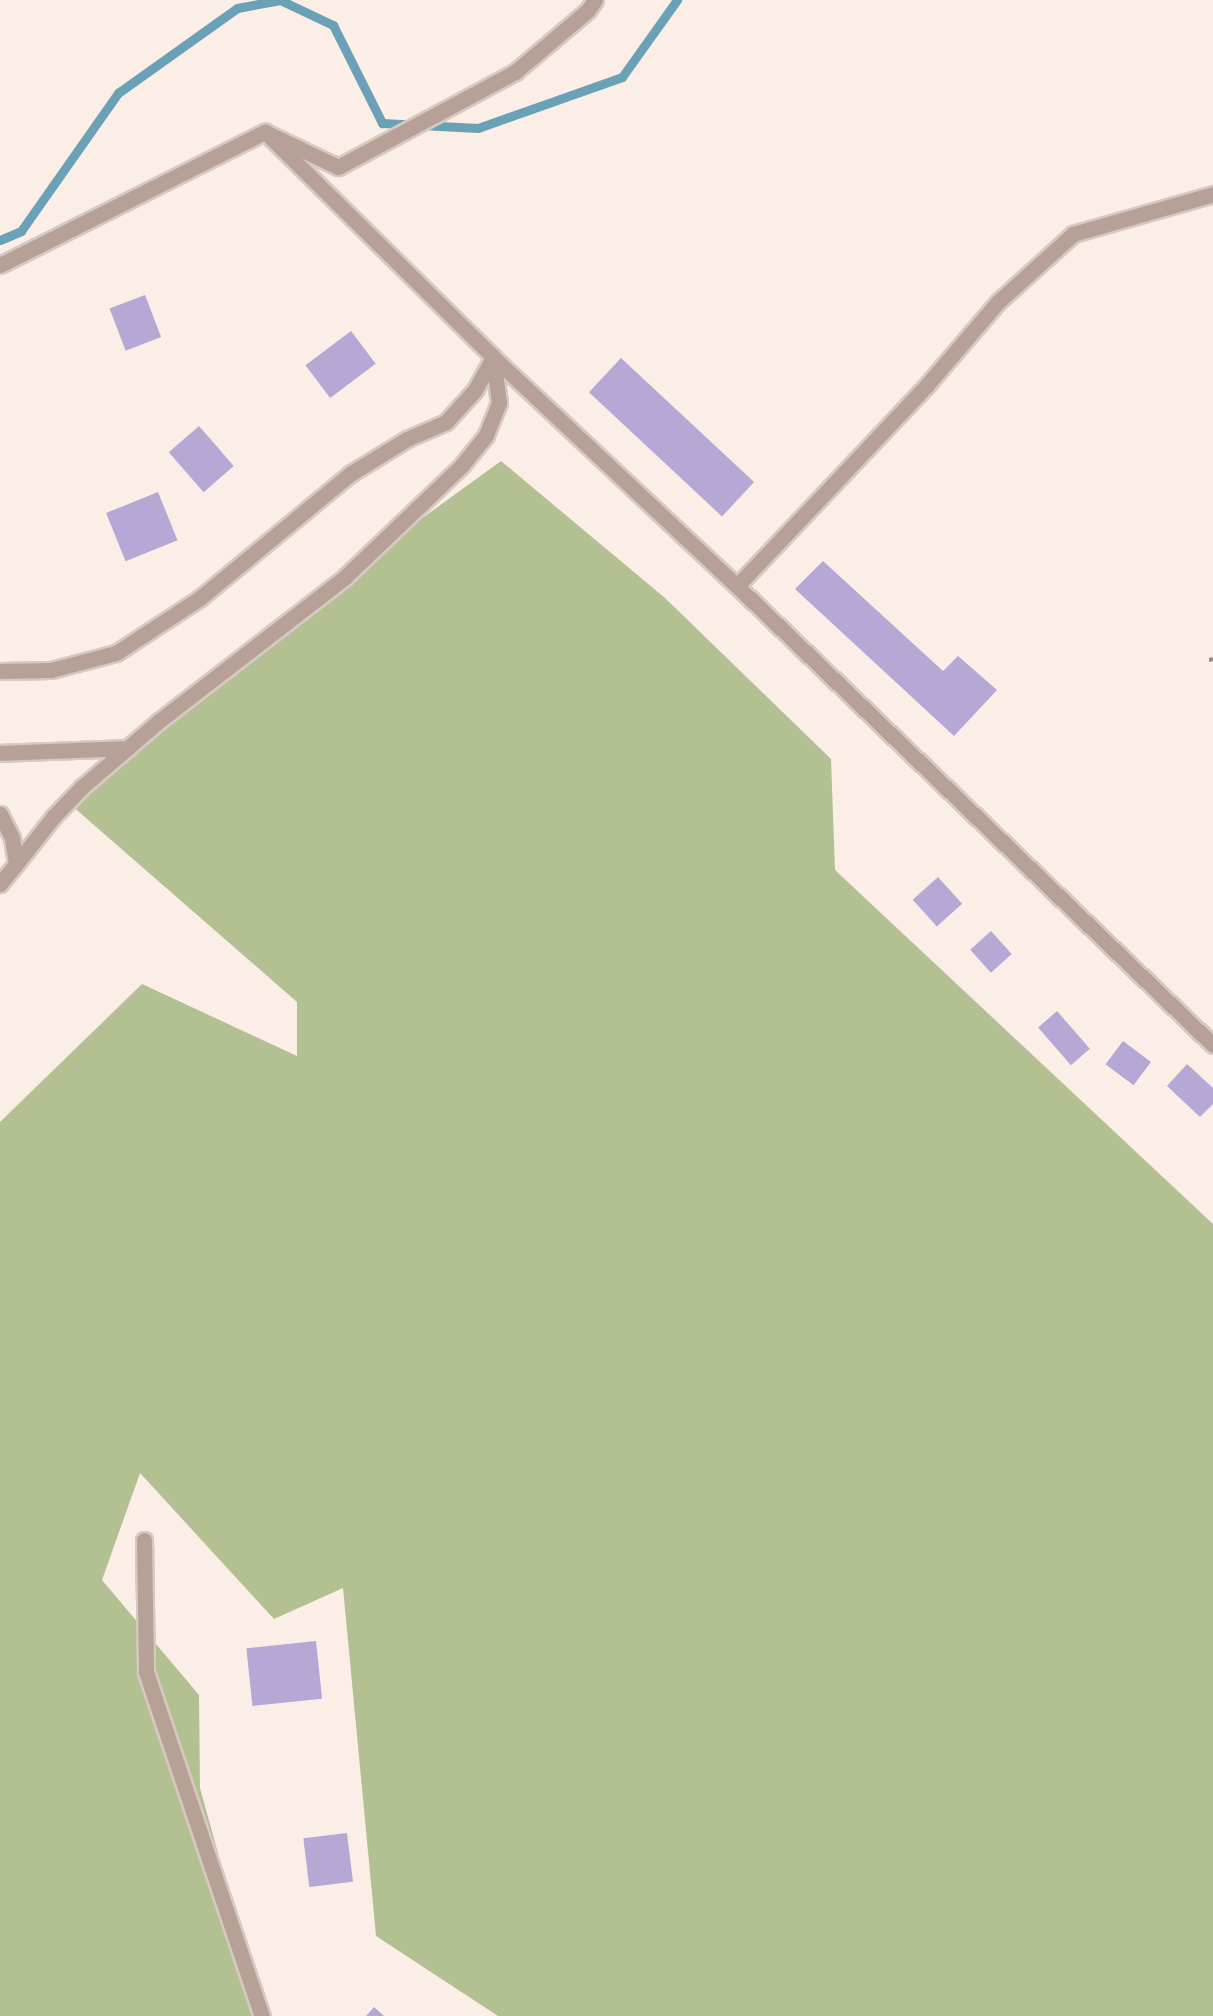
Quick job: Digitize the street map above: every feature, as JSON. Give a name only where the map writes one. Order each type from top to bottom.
[{"type":"street","points":[[265,132],[338,167],[515,72],[588,10],[595,0]]},
{"type":"street","points":[[0,265],[265,132]]},
{"type":"street","points":[[265,132],[493,357],[737,586],[1213,1045]]},
{"type":"street","points":[[737,586],[927,386],[998,302],[1073,234],[1213,194]]},
{"type":"street","points":[[0,671],[51,670],[117,653],[201,598],[350,474],[407,439],[446,422],[475,390],[493,357]]},
{"type":"street","points":[[0,884],[54,816],[82,787],[345,577],[462,465],[486,435],[500,403],[493,357]]},
{"type":"street","points":[[0,753],[128,748]]},
{"type":"street","points":[[0,814],[12,838],[16,864]]},
{"type":"street","points":[[144,1540],[146,1672],[262,2016]]},
{"type":"green space","points":[[501,461],[665,598],[831,759],[835,870],[1213,1224],[1213,2016],[498,2016],[376,1936],[343,1588],[274,1619],[140,1473],[102,1580],[199,1695],[200,1788],[263,2016],[0,2016],[0,1122],[142,984],[297,1056],[297,1002],[63,798],[199,680]]},
{"type":"building","points":[[145,295],[161,337],[126,351],[110,309]]},
{"type":"building","points":[[351,331],[376,364],[330,398],[305,365]]},
{"type":"building","points":[[621,358],[754,482],[722,516],[589,392]]},
{"type":"building","points":[[199,426],[234,466],[204,492],[169,452]]},
{"type":"building","points":[[158,492],[177,540],[126,561],[106,513]]},
{"type":"building","points":[[823,561],[943,671],[958,656],[997,690],[954,736],[795,589]]},
{"type":"building","points":[[938,877],[962,904],[937,927],[913,900]]},
{"type":"building","points":[[991,931],[1012,954],[991,973],[970,950]]},
{"type":"building","points":[[1057,1011],[1090,1049],[1071,1065],[1038,1027]]},
{"type":"building","points":[[1123,1041],[1151,1062],[1133,1085],[1106,1064]]},
{"type":"building","points":[[1187,1064],[1213,1088],[1213,1104],[1200,1117],[1167,1086]]},
{"type":"building","points":[[316,1641],[322,1699],[252,1706],[246,1648]]},
{"type":"building","points":[[347,1833],[353,1882],[309,1887],[303,1838]]},
{"type":"building","points":[[374,2007],[384,2016],[366,2016]]},
{"type":"waterway","points":[[0,240],[21,231],[118,93],[237,8],[280,0],[333,25],[382,123],[478,128],[622,77],[677,0]]}]
